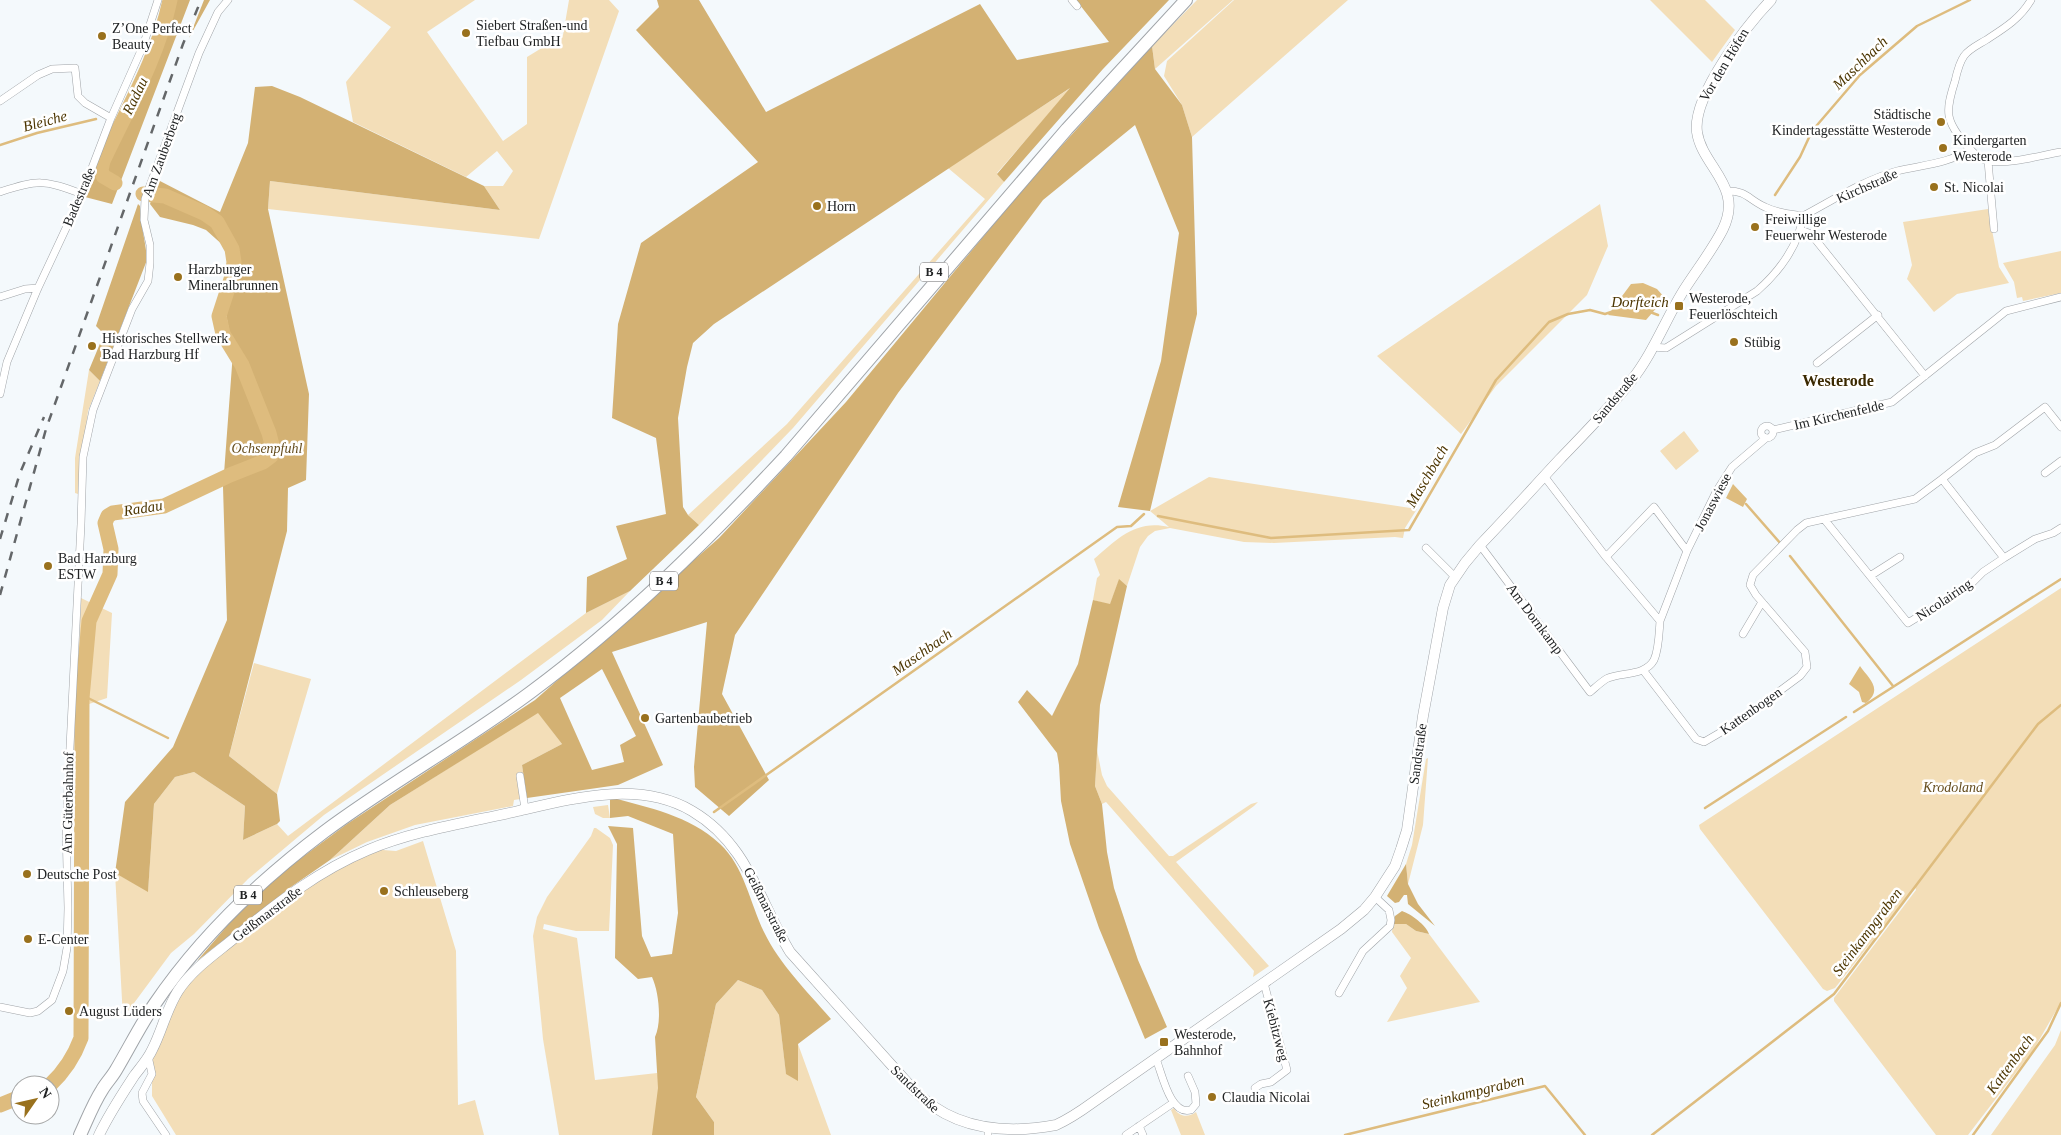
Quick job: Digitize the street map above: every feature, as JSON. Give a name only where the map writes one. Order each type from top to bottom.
[{"type":"highway","name":"B 4","points":[[80,1135],[101,1091],[104,1075],[151,1004],[202,942],[262,882],[326,830],[488,718],[626,615],[752,493],[827,410],[1110,76],[1144,39],[1175,0]]},
{"type":"highway","name":"B 4","points":[[1144,39],[1186,0]]},
{"type":"street","name":"Badestraße","points":[[0,394],[7,362],[38,288],[82,194],[111,118],[143,46],[158,0]]},
{"type":"street","name":"Am Zauberberg","points":[[74,638],[83,457],[92,410],[132,309],[148,281],[150,245],[144,220],[145,199],[199,53],[218,12],[228,0]]},
{"type":"street","name":"Vor den Höfen","points":[[1726,191],[1716,169],[1705,154],[1697,132],[1697,115],[1703,97],[1737,40],[1772,0]]},
{"type":"street","points":[[2031,0],[2012,23],[1967,52],[1959,66],[1947,109],[1948,118],[1958,136],[1970,149],[1978,157],[1988,161],[2006,161],[2061,152]]},
{"type":"street","points":[[0,101],[38,75],[52,69],[75,68],[78,96],[85,103],[111,118]]},
{"type":"street","name":"Kirchstraße","points":[[1803,216],[1867,183],[1890,174],[1934,164],[1970,149]]},
{"type":"street","points":[[1988,161],[1994,229]]},
{"type":"street","points":[[0,192],[24,184],[38,182],[53,183],[82,194]]},
{"type":"street","points":[[1652,347],[1666,348],[1757,291],[1778,269],[1801,230],[1803,216],[1782,213],[1764,207],[1740,191],[1726,191]]},
{"type":"street","name":"Sandstraße","points":[[790,952],[925,1102],[953,1122],[988,1134],[1022,1134],[1055,1125],[1078,1112],[1341,929],[1364,910],[1375,897],[1395,866],[1407,830],[1435,648],[1450,585],[1480,545],[1633,379],[1682,293],[1724,228],[1728,212],[1726,191]]},
{"type":"street","points":[[1801,230],[1811,234],[1925,376]]},
{"type":"street","points":[[0,298],[25,289],[38,288]]},
{"type":"street","name":"Im Kirchenfelde","points":[[1773,430],[1885,405],[1898,398],[2006,311],[2061,297]]},
{"type":"street","points":[[1817,363],[1878,316]]},
{"type":"street","points":[[1824,519],[1916,498],[1975,454],[1995,445],[2045,407],[2061,427]]},
{"type":"street","points":[[1767,425],[1773,430],[1772,436],[1766,438],[1761,434],[1762,428],[1767,425]]},
{"type":"street","name":"Jonaswiese","points":[[1643,670],[1654,660],[1660,621],[1687,551],[1716,492],[1732,467],[1766,438]]},
{"type":"street","points":[[2045,473],[2061,461]]},
{"type":"street","points":[[1544,476],[1606,557],[1660,621]]},
{"type":"street","points":[[1942,479],[2004,558]]},
{"type":"street","name":"Jonaswiese","points":[[1606,557],[1654,506],[1687,551]]},
{"type":"street","name":"Kattenbogen","points":[[1643,670],[1696,739],[1704,742],[1735,724],[1792,682],[1807,667],[1805,652],[1762,602],[1750,585],[1754,575],[1806,523],[1824,519]]},
{"type":"street","name":"Nicolairing","points":[[1824,519],[1906,621],[1910,622],[1970,584],[1983,572],[2004,558],[2035,539],[2054,533],[2061,528]]},
{"type":"street","name":"Am Dornkamp","points":[[1480,545],[1590,692],[1607,679],[1643,670]]},
{"type":"street","points":[[1426,548],[1456,577]]},
{"type":"street","points":[[1870,576],[1900,557]]},
{"type":"street","points":[[1743,634],[1762,602]]},
{"type":"street","name":"Am Güterbahnhof","points":[[0,1007],[30,1013],[38,1011],[52,1000],[63,971],[67,948],[66,828],[74,638]]},
{"type":"street","points":[[520,776],[525,809]]},
{"type":"street","name":"Geißmarstraße","points":[[99,1135],[109,1114],[148,1056],[170,1005],[190,976],[260,917],[336,865],[369,849],[423,833],[588,796],[630,794],[662,799],[692,812],[710,824],[744,861],[790,952]]},
{"type":"street","points":[[1339,993],[1363,951],[1390,926],[1389,910],[1375,897]]},
{"type":"street","name":"Kiebitzweg","points":[[1255,1088],[1261,1084],[1271,1082],[1287,1070],[1264,983]]},
{"type":"street","points":[[148,1056],[152,1074],[142,1093],[143,1101],[166,1135]]},
{"type":"street","points":[[1156,1059],[1173,1103],[1178,1109],[1183,1111],[1191,1110],[1196,1104],[1195,1092],[1188,1076]]},
{"type":"street","points":[[1126,1135],[1173,1103]]},
{"type":"street","points":[[1139,1126],[1143,1135]]},
{"type":"green space","points":[[167,0],[190,0],[112,204],[85,197],[149,57]]},
{"type":"green space","points":[[204,0],[210,0],[189,38]]},
{"type":"green space","points":[[353,0],[475,0],[427,32],[503,141],[527,124],[527,57],[563,35],[569,0],[609,0],[619,11],[539,239],[268,209],[270,181],[500,210],[484,186],[503,186],[513,171],[497,151],[466,177],[353,122],[346,82],[391,27]]},
{"type":"green space","name":"Horn","points":[[657,0],[699,0],[766,112],[980,4],[1017,60],[1109,42],[1076,0],[1169,0],[1103,69],[1004,182],[997,174],[1070,88],[714,324],[693,343],[678,418],[683,507],[688,515],[699,525],[630,591],[586,613],[587,577],[627,559],[616,526],[666,514],[656,438],[612,418],[618,324],[641,243],[758,162],[636,30],[659,7]]},
{"type":"green space","points":[[1197,0],[1233,0],[1155,69],[1152,46]]},
{"type":"green space","points":[[1234,0],[1348,0],[1192,137],[1182,105],[1164,76],[1167,61]]},
{"type":"green space","points":[[1650,0],[1705,0],[1735,30],[1712,62]]},
{"type":"green space","points":[[1152,46],[1155,69],[1182,105],[1192,137],[1197,314],[1150,511],[1118,507],[1161,361],[1179,233],[1135,125],[1043,200],[898,393],[735,635],[722,694],[769,780],[729,816],[695,787],[694,767],[707,622],[612,652],[663,765],[618,785],[527,798],[522,765],[562,744],[538,713],[390,805],[330,860],[291,887],[197,961],[233,919],[285,870],[347,824],[535,700],[719,538],[846,402],[1027,184]],"holes":[[[602,669],[636,736],[620,745],[624,762],[592,770],[560,698]]]},
{"type":"green space","name":"Ochsenpfuhl","points":[[272,86],[300,97],[484,186],[500,210],[270,181],[268,209],[309,394],[306,480],[288,488],[287,531],[229,756],[277,794],[280,821],[243,840],[245,806],[194,772],[175,777],[154,804],[148,892],[115,873],[125,802],[173,747],[227,620],[223,487],[233,352],[222,292],[228,257],[225,247],[206,230],[160,217],[150,204],[158,180],[220,212],[248,143],[255,87]]},
{"type":"green space","points":[[1072,87],[997,173],[1004,182],[793,428],[699,525],[688,515],[787,424],[985,199],[948,168]]},
{"type":"green space","points":[[138,204],[140,206],[147,260],[100,381],[89,370],[104,334],[96,326]]},
{"type":"green space","points":[[1600,204],[1608,246],[1587,295],[1496,386],[1461,434],[1377,356]]},
{"type":"green space","points":[[1988,209],[1999,267],[2009,283],[1957,294],[1934,312],[1907,279],[1912,265],[1903,222]]},
{"type":"green space","points":[[2061,251],[2061,293],[2023,301],[2022,297],[2017,298],[2014,282],[2003,263]]},
{"type":"green space","points":[[89,370],[100,381],[88,411],[78,494],[75,493],[75,458]]},
{"type":"green space","points":[[1684,431],[1699,451],[1676,470],[1660,451]]},
{"type":"green space","points":[[1209,477],[1417,509],[1405,528],[1403,538],[1274,543],[1244,542],[1170,528],[1155,531],[1148,536],[1140,547],[1127,586],[1119,580],[1110,605],[1093,600],[1097,578],[1100,575],[1094,559],[1119,538],[1137,528],[1157,525],[1169,527],[1150,511]]},
{"type":"green space","points":[[1119,579],[1127,586],[1100,705],[1095,786],[1102,804],[1107,852],[1114,888],[1138,960],[1167,1027],[1145,1039],[1099,928],[1070,844],[1061,801],[1057,753],[1018,702],[1027,690],[1052,716],[1078,664],[1093,600],[1110,604]]},
{"type":"green space","name":"Krodoland","points":[[2061,588],[2061,1002],[2034,1049],[1968,1135],[1936,1135],[1834,1001],[1834,998],[1916,890],[1915,887],[1835,988],[1827,991],[1823,989],[1700,829],[1699,825]]},
{"type":"green space","points":[[630,591],[602,620],[521,680],[324,815],[248,879],[194,934],[171,953],[123,1018],[115,873],[148,891],[154,804],[175,777],[194,772],[245,806],[243,840],[277,824],[288,836],[586,613]]},
{"type":"green space","points":[[81,598],[112,613],[107,698],[77,708]]},
{"type":"green space","points":[[254,663],[311,679],[277,794],[229,756]]},
{"type":"green space","points":[[538,712],[562,744],[522,765],[527,798],[514,800],[513,806],[415,825],[367,842],[330,860],[390,805]]},
{"type":"green space","points":[[1097,750],[1102,775],[1107,786],[1169,856],[1173,856],[1251,804],[1258,802],[1176,862],[1269,966],[1253,977],[1254,971],[1106,802],[1102,804],[1095,786]]},
{"type":"green space","points":[[1428,758],[1423,825],[1408,884],[1406,864],[1412,845],[1426,759]]},
{"type":"green space","points":[[610,797],[682,819],[708,834],[720,844],[741,874],[770,944],[794,977],[831,1019],[798,1044],[798,1081],[786,1074],[779,1015],[762,990],[738,980],[716,1004],[696,1097],[714,1122],[714,1135],[652,1135],[658,1088],[655,1037],[659,1015],[658,999],[652,977],[638,979],[615,958],[617,844],[608,826],[633,828],[642,936],[651,957],[672,954],[678,913],[673,834],[628,816],[610,818]]},
{"type":"green space","points":[[608,805],[610,818],[603,818],[595,814],[593,807]]},
{"type":"green space","points":[[594,828],[610,838],[613,845],[609,931],[576,931],[544,924],[543,929],[577,938],[595,1080],[657,1073],[682,1135],[559,1135],[543,1039],[533,936],[537,917],[547,897],[591,836]]},
{"type":"green space","points":[[423,841],[456,951],[458,1105],[475,1100],[484,1135],[176,1135],[152,1096],[152,1050],[179,990],[260,917],[369,849],[396,851]]},
{"type":"green space","points":[[1406,864],[1408,884],[1418,904],[1435,926],[1408,904],[1407,895],[1404,895],[1399,902],[1395,903],[1387,896]]},
{"type":"green space","points":[[1402,911],[1418,920],[1429,934],[1416,931],[1406,924],[1393,924],[1395,916]]},
{"type":"green space","points":[[1393,924],[1406,924],[1416,931],[1429,934],[1480,1002],[1387,1022],[1407,988],[1400,976],[1411,958],[1392,932]]},
{"type":"green space","points":[[738,980],[762,990],[779,1015],[786,1073],[798,1080],[798,1044],[831,1135],[714,1135],[714,1122],[696,1097],[716,1004]]},
{"type":"green space","points":[[2061,1030],[2061,1135],[1991,1135],[2055,1045]]},
{"type":"green space","points":[[1174,1108],[1184,1116],[1196,1112],[1205,1135],[1181,1135],[1171,1110]]},
{"type":"water","name":"Dorfteich","points":[[1643,283],[1657,289],[1665,298],[1646,320],[1608,315],[1631,284]]},
{"type":"water","points":[[1733,484],[1747,499],[1743,507],[1726,498]]},
{"type":"water","points":[[1860,666],[1874,688],[1874,693],[1866,703],[1862,702],[1859,692],[1849,684]]},
{"type":"waterway","name":"Radau","points":[[115,183],[103,176],[101,170],[103,161],[150,62],[165,21],[170,0]]},
{"type":"waterway","name":"Maschbach","points":[[1775,195],[1800,157],[1812,131],[1860,75],[1917,26],[1970,0]]},
{"type":"waterway","name":"Bleiche","points":[[0,145],[37,133],[96,119]]},
{"type":"waterway","name":"Radau","points":[[59,1075],[68,1063],[81,1038],[82,698],[89,621],[110,574],[111,549],[105,523],[108,516],[113,513],[164,506],[230,475],[263,462],[271,456],[272,445],[269,433],[242,365],[223,334],[219,316],[232,276],[234,262],[232,249],[217,222],[204,213],[165,196],[143,194]]},
{"type":"waterway","name":"Maschbach","points":[[1158,516],[1271,538],[1409,530],[1496,380],[1549,322],[1568,314],[1590,310],[1605,314],[1611,312]]},
{"type":"waterway","name":"Maschbach","points":[[1650,312],[1658,315]]},
{"type":"waterway","points":[[1746,504],[1781,544]]},
{"type":"waterway","name":"Maschbach","points":[[714,812],[1117,527],[1131,526],[1144,514]]},
{"type":"waterway","points":[[1790,556],[1893,686]]},
{"type":"waterway","points":[[1854,712],[2061,579]]},
{"type":"waterway","points":[[82,695],[168,738]]},
{"type":"waterway","name":"Steinkampgraben","points":[[1652,1135],[1834,994],[2038,724],[2061,705]]},
{"type":"waterway","points":[[1705,808],[1846,717]]},
{"type":"waterway","name":"Kattenbach","points":[[1973,1135],[2048,1031],[2061,1003]]},
{"type":"waterway","name":"Steinkampgraben","points":[[1345,1135],[1545,1086],[1585,1135]]},
{"type":"waterway","name":"Radau","points":[[0,1105],[10,1101]]},
{"type":"railway","points":[[0,595],[46,429],[183,44],[201,0]]},
{"type":"railway","points":[[0,539],[20,473],[44,417]]},
{"type":"place","name":"Siebert Straßen-und Tiefbau GmbH","points":[[466,33]]},
{"type":"place","name":"Z’One Perfect Beauty","points":[[102,36]]},
{"type":"place","name":"Städtische Kindertagesstätte Westerode","points":[[1941,122]]},
{"type":"place","name":"Kindergarten Westerode","points":[[1943,148]]},
{"type":"place","name":"St. Nicolai","points":[[1934,187]]},
{"type":"place","name":"Horn","points":[[817,206]]},
{"type":"place","name":"Freiwillige Feuerwehr Westerode","points":[[1755,227]]},
{"type":"place","name":"Harzburger Mineralbrunnen","points":[[178,277]]},
{"type":"place","name":"Westerode, Feuerlöschteich","points":[[1679,306]]},
{"type":"place","name":"Stübig","points":[[1734,342]]},
{"type":"place","name":"Historisches Stellwerk Bad Harzburg Hf","points":[[92,346]]},
{"type":"place","name":"Bad Harzburg ESTW","points":[[48,566]]},
{"type":"place","name":"Gartenbaubetrieb","points":[[645,718]]},
{"type":"place","name":"Deutsche Post","points":[[27,874]]},
{"type":"place","name":"Schleuseberg","points":[[384,891]]},
{"type":"place","name":"E-Center","points":[[28,939]]},
{"type":"place","name":"August Lüders","points":[[69,1011]]},
{"type":"place","name":"Westerode, Bahnhof","points":[[1164,1042]]},
{"type":"place","name":"Claudia Nicolai","points":[[1212,1097]]},
{"type":"district","name":"Westerode","points":[[1838,380]]}]
